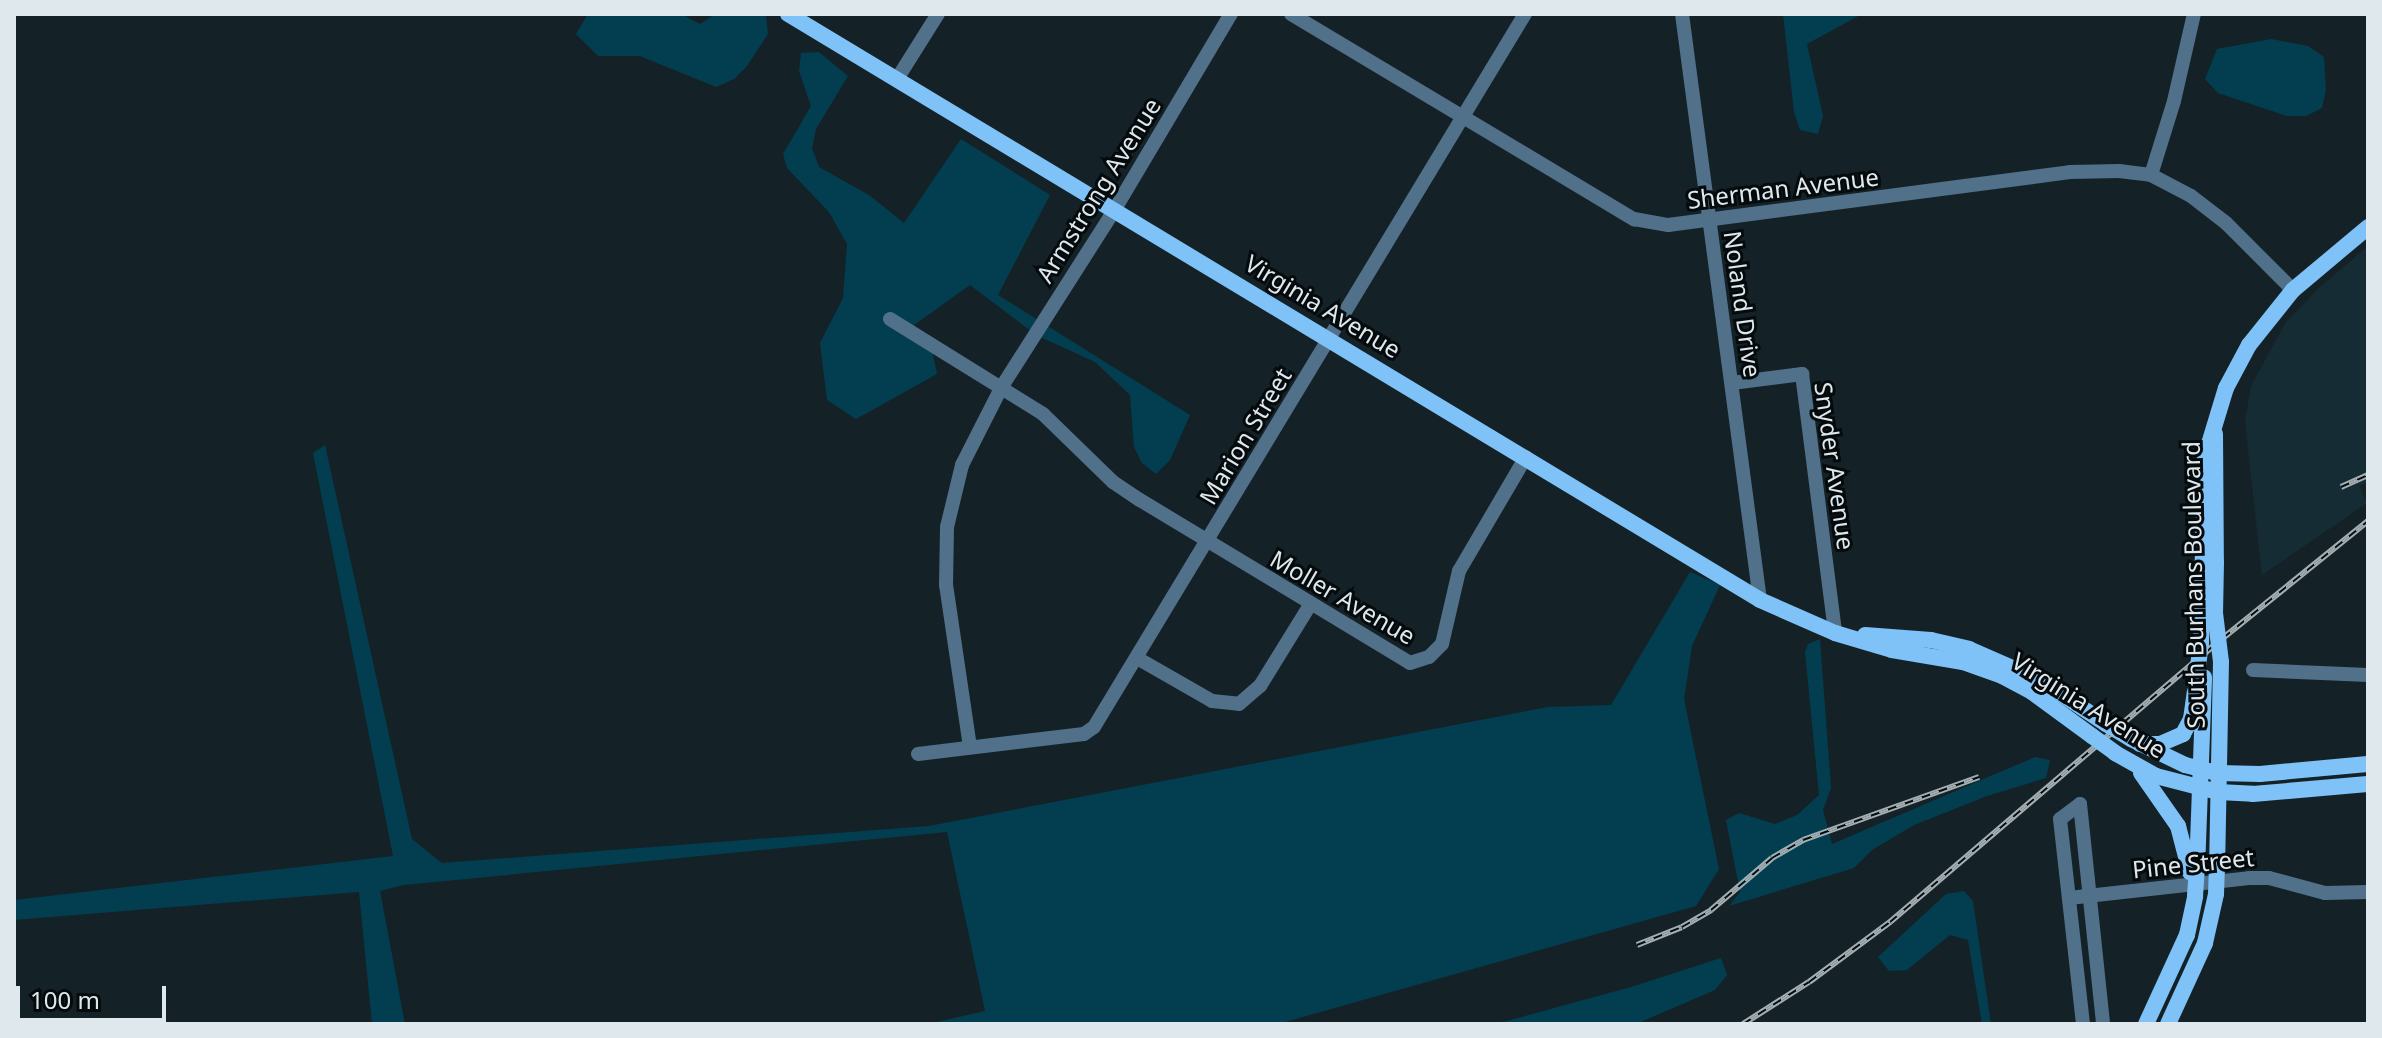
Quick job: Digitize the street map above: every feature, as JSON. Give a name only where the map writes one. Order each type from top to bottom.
[{"type":"main road","name":"Virginia Avenue","points":[[788,14],[1760,600],[1835,633],[1892,650],[1963,662],[2002,676],[2032,692],[2134,766],[2200,790],[2253,794],[2368,784]]},
{"type":"main road","name":"South Burhans Boulevard","points":[[2168,1024],[2205,943],[2216,894],[2218,792],[2210,771],[2200,680],[2218,456],[2214,424],[2238,363],[2265,322],[2293,290],[2368,227]]},
{"type":"main road","name":"South Burhans Boulevard","points":[[2209,562],[2221,662],[2210,771]]},
{"type":"main road","name":"Virginia Avenue","points":[[1835,633],[1931,640],[1969,649],[2042,681],[2135,742],[2210,771],[2260,774],[2368,764]]},
{"type":"main road","points":[[2135,742],[2160,744],[2183,734],[2191,719],[2200,680]]},
{"type":"main road","points":[[2134,766],[2153,786],[2178,826],[2193,871]]},
{"type":"main road","points":[[2146,1024],[2176,962],[2192,916],[2200,790],[2210,771]]},
{"type":"street","points":[[897,79],[938,14]]},
{"type":"street","name":"Armstrong Avenue","points":[[970,747],[946,585],[947,527],[962,465],[1001,388],[1115,209],[1231,14]]},
{"type":"street","name":"Sherman Avenue","points":[[1291,14],[1634,219],[1668,225],[2070,172],[2108,170],[2151,175],[2174,185],[2206,206],[2293,290]]},
{"type":"street","name":"Marion Street","points":[[918,754],[1089,732],[1207,543],[1525,14]]},
{"type":"street","name":"Noland Drive","points":[[1682,14],[1760,600]]},
{"type":"street","points":[[2151,175],[2174,101],[2194,14]]},
{"type":"street","name":"Moller Avenue","points":[[890,319],[1043,414],[1113,482],[1207,543],[1410,663],[1429,657],[1442,644],[1454,588],[1466,556],[1526,457]]},
{"type":"street","name":"Snyder Avenue","points":[[1732,383],[1802,374],[1835,633]]},
{"type":"street","points":[[1137,658],[1212,701],[1239,704],[1260,686],[1310,605]]},
{"type":"street","points":[[2253,670],[2368,675]]},
{"type":"street","points":[[2083,1024],[2060,819],[2080,804],[2103,1024]]},
{"type":"street","name":"Pine Street","points":[[2069,898],[2249,878],[2283,881],[2325,893],[2368,892]]},
{"type":"shaded area","points":[[588,14],[681,14],[700,24],[715,14],[766,16],[768,34],[747,66],[734,79],[716,87],[640,56],[598,56],[576,34]]},
{"type":"shaded area","points":[[1783,14],[1862,14],[1807,44],[1823,116],[1818,134],[1800,130],[1794,112]]},
{"type":"shaded area","points":[[2271,39],[2308,46],[2324,57],[2326,90],[2322,108],[2306,116],[2287,116],[2218,93],[2205,79],[2217,49]]},
{"type":"shaded area","points":[[819,52],[848,76],[816,129],[812,148],[819,167],[869,195],[904,223],[961,139],[1050,195],[998,295],[1190,415],[1170,460],[1156,474],[1142,463],[1134,447],[1130,395],[1095,362],[1036,335],[970,285],[914,325],[932,350],[937,374],[856,419],[827,400],[820,343],[843,298],[847,244],[829,212],[787,168],[783,154],[811,106],[799,71],[801,53]]},
{"type":"shaded area","points":[[2368,246],[2368,482],[2359,486],[2367,503],[2262,575],[2245,422],[2251,386],[2286,322],[2321,286]]},
{"type":"shaded area","points":[[325,445],[412,839],[442,863],[929,826],[1548,707],[1611,705],[1690,572],[1720,585],[1692,646],[1684,699],[1719,869],[1696,906],[1278,1024],[928,1024],[985,1011],[947,832],[404,885],[380,891],[405,1024],[372,1024],[359,892],[14,920],[14,900],[393,856],[313,453]]},
{"type":"shaded area","points":[[1820,639],[1831,788],[1823,810],[1832,844],[2035,757],[2050,760],[2046,778],[1987,796],[1914,825],[1872,850],[1854,868],[1729,906],[1740,892],[1726,820],[1739,813],[1775,824],[1797,815],[1819,795],[1805,652],[1808,644]]},
{"type":"shaded area","points":[[1964,891],[1973,901],[1991,1024],[1982,1024],[1968,940],[1950,935],[1907,970],[1889,971],[1878,957],[1946,894]]},
{"type":"shaded area","points":[[1721,958],[1727,975],[1715,990],[1636,1024],[1496,1024],[1631,987]]},
{"type":"railway","points":[[2341,487],[2368,475]]},
{"type":"railway","points":[[1743,1024],[1809,982],[1890,922],[2223,638],[2368,521]]},
{"type":"railway","points":[[1637,945],[1682,927],[1711,910],[1772,858],[1803,840],[1979,777]]}]
